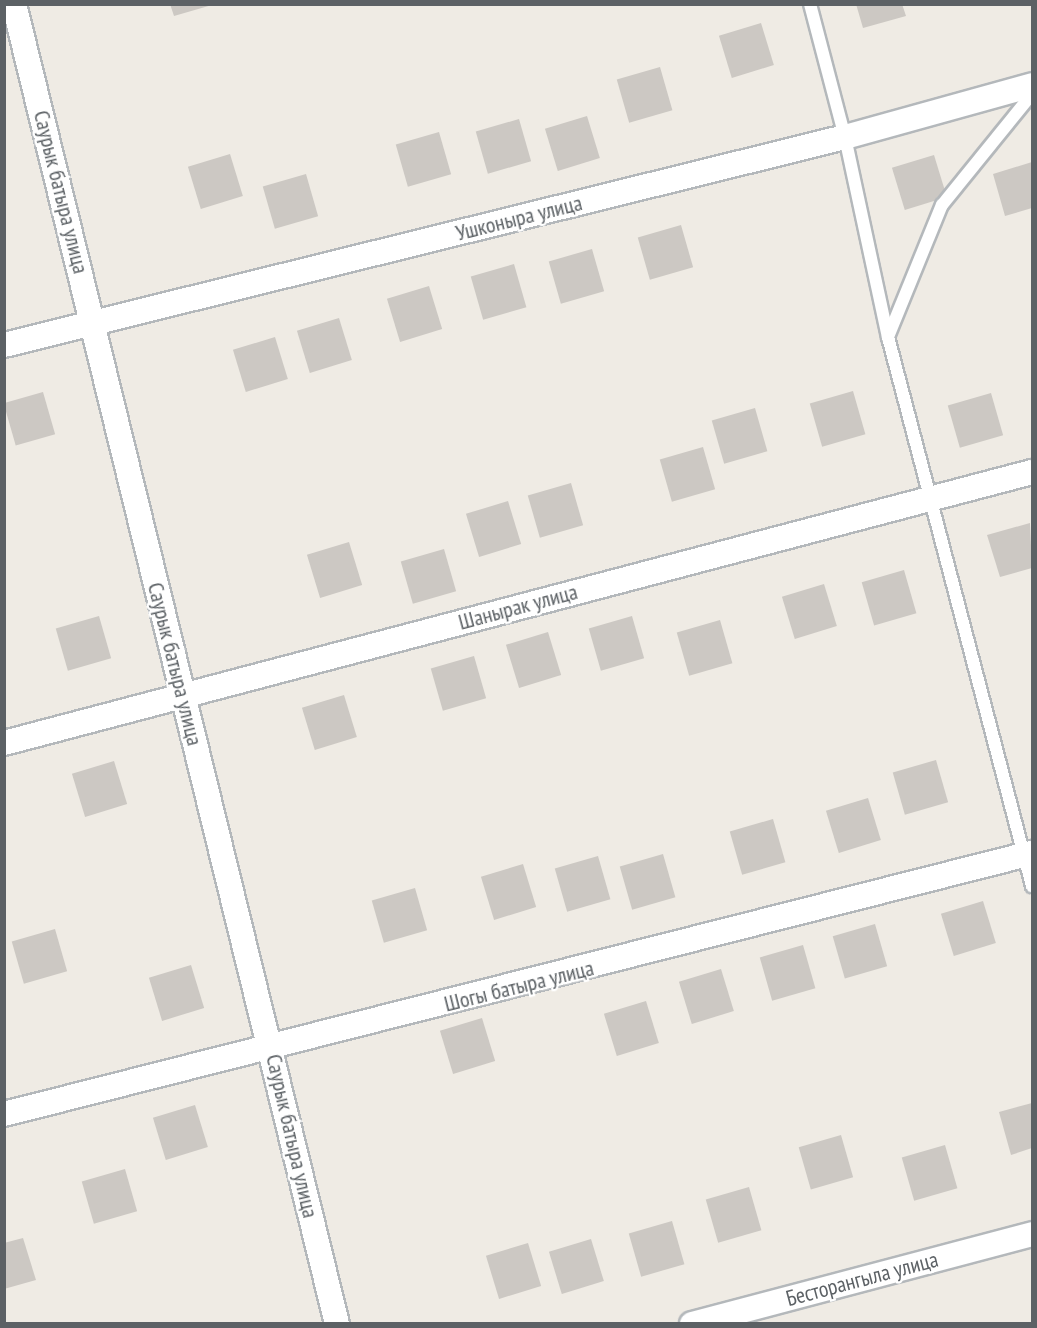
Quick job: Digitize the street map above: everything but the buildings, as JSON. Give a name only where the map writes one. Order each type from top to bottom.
[{"type":"street","name":"Саурык батыра улица","points":[[14,4],[182,698],[272,1049],[337,1323]]},
{"type":"street","name":"Ушконыра улица","points":[[4,345],[845,137],[1032,85]]},
{"type":"street","name":"Шанырак улица","points":[[4,743],[182,698],[929,496],[1032,472]]},
{"type":"street","name":"Шогы батыра улица","points":[[4,1114],[272,1049],[1029,854]]},
{"type":"street","name":"Бесторангыла улица","points":[[692,1323],[1032,1234]]},
{"type":"lane","points":[[810,4],[845,137],[888,337],[929,496],[1029,854],[1032,886]]},
{"type":"lane","points":[[888,337],[942,205],[1032,94]]}]
